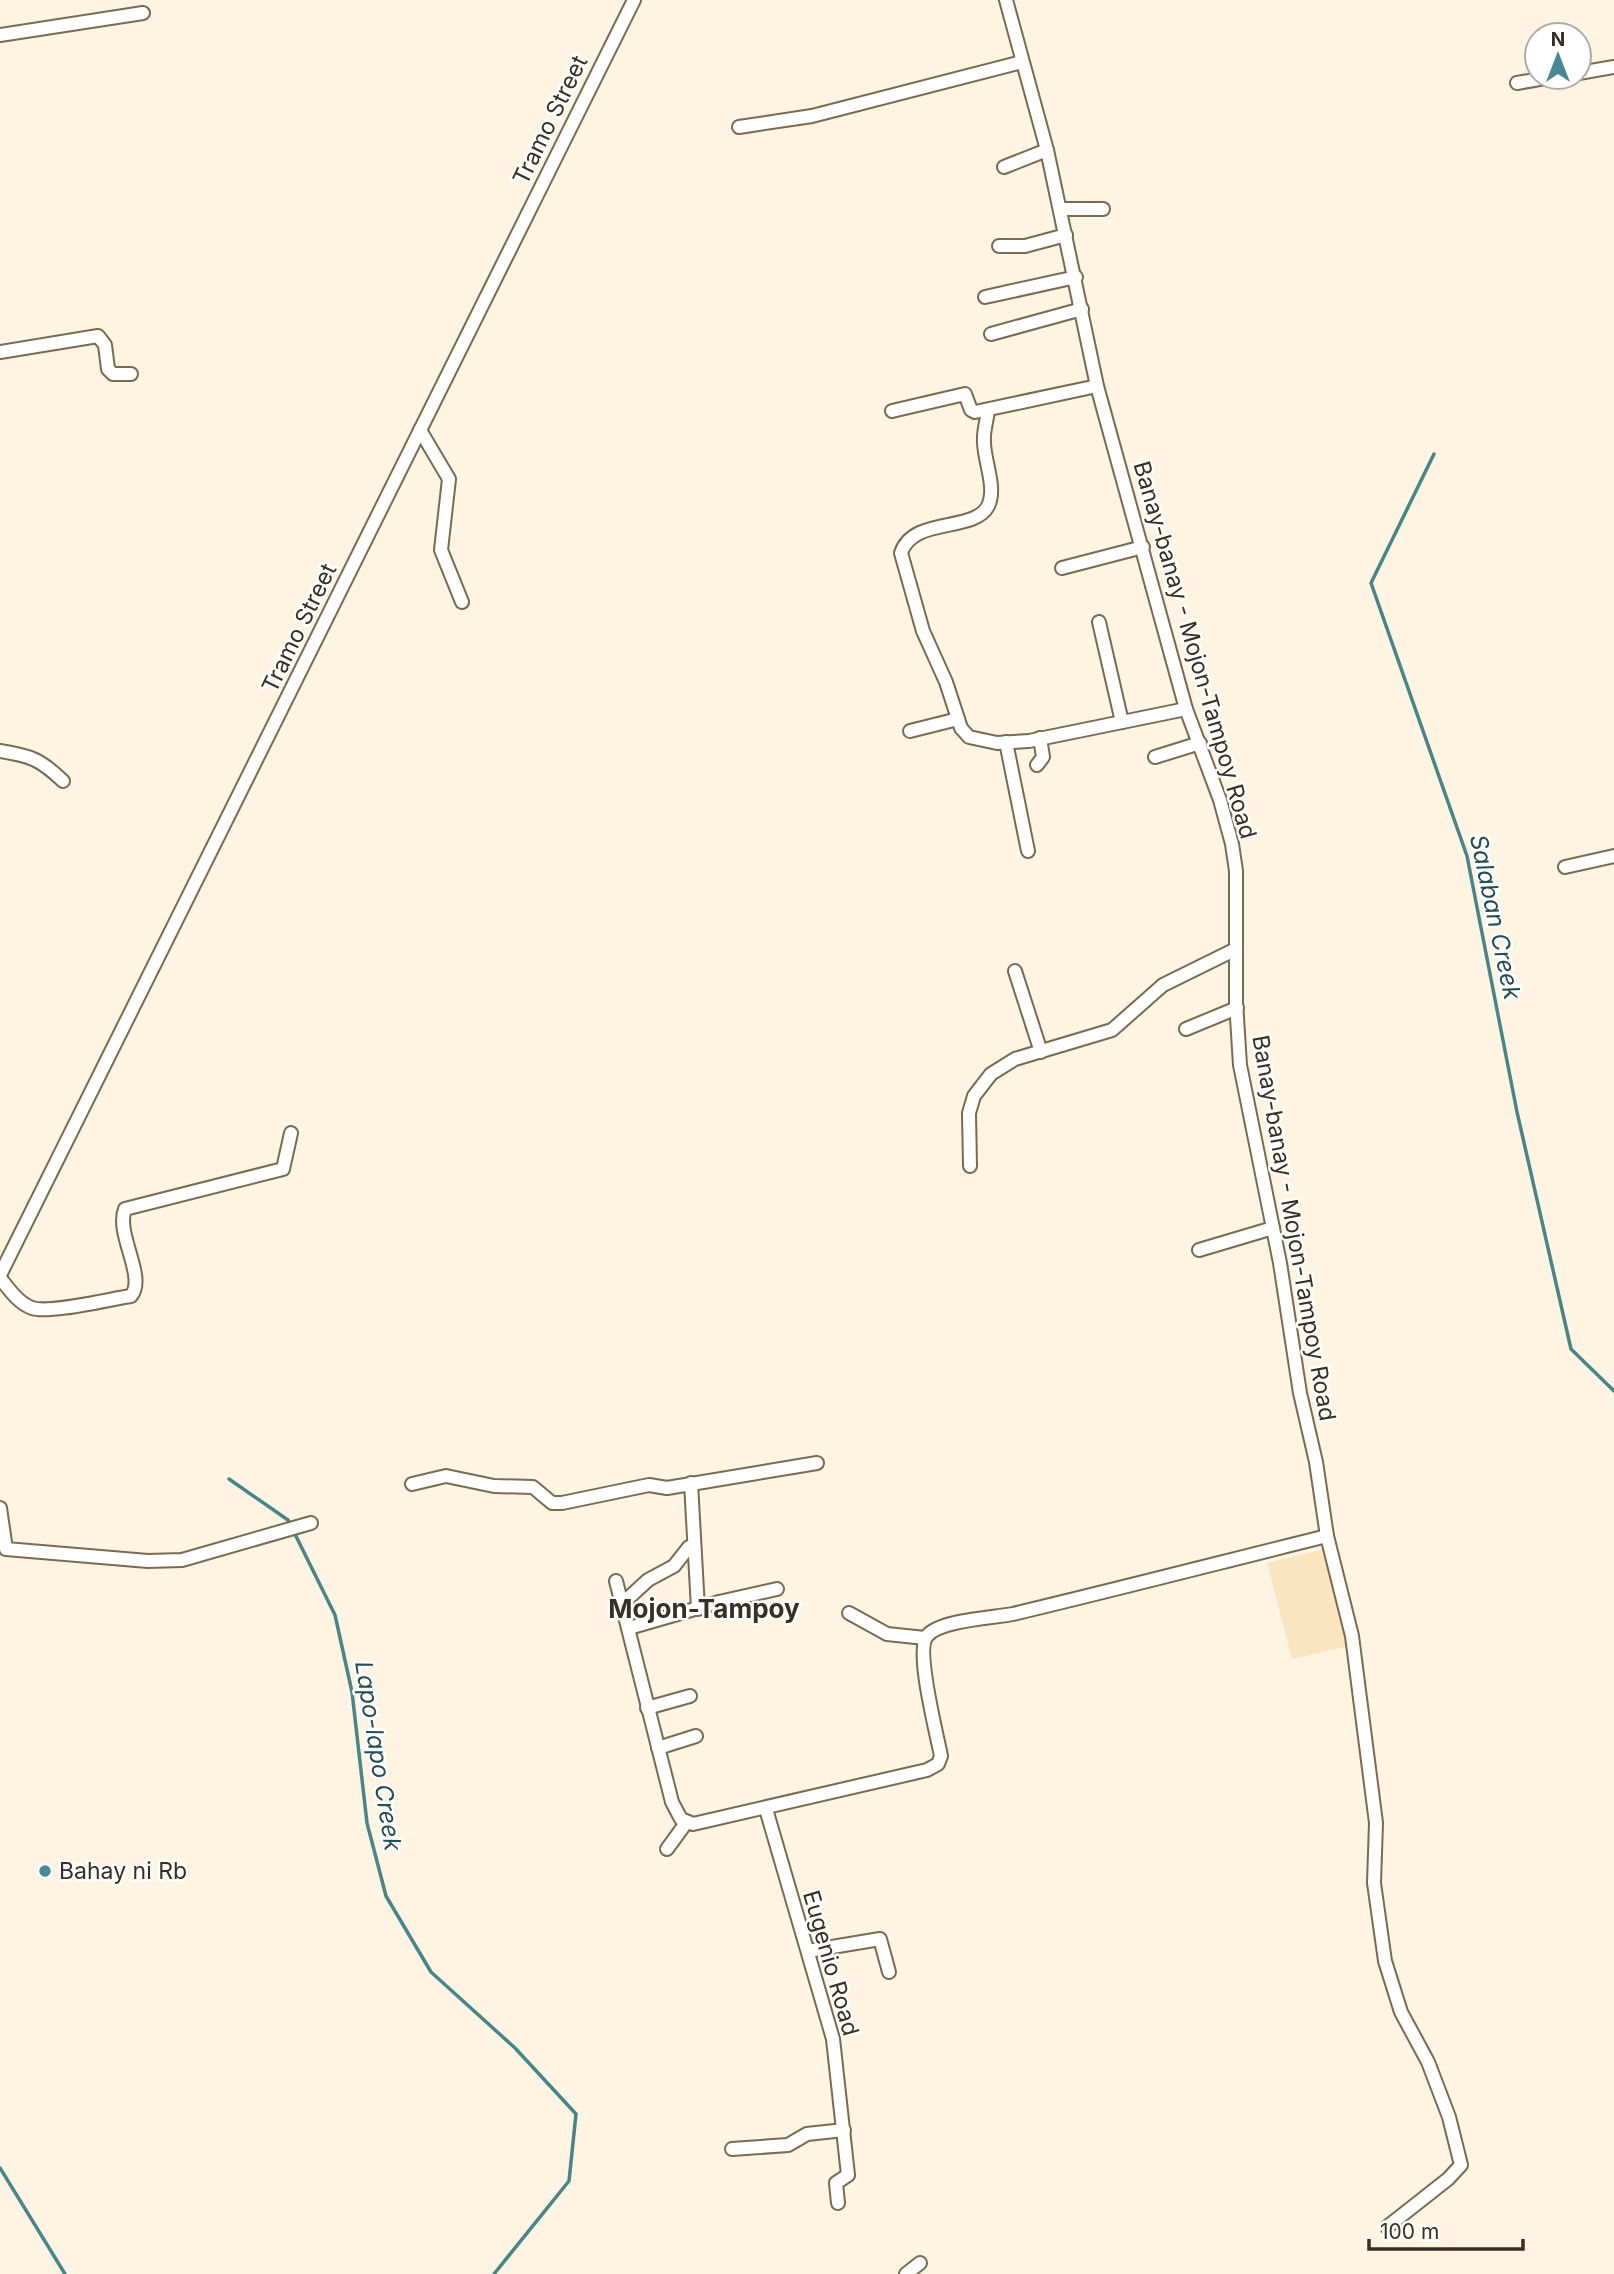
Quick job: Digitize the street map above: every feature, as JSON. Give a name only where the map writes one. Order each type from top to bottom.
[{"type":"street","name":"Tramo Street","points":[[0,1276],[634,0]]},
{"type":"street","name":"Banay-banay - Mojon-Tampoy Road","points":[[1006,0],[1061,209],[1097,386],[1186,709],[1232,844],[1236,871],[1240,1065],[1273,1228],[1327,1536],[1352,1636],[1376,1823],[1374,1883],[1385,1961],[1401,2012],[1428,2062],[1450,2118],[1461,2165],[1448,2179],[1387,2227]]},
{"type":"street","points":[[0,35],[143,13]]},
{"type":"street","points":[[740,127],[813,116],[1022,61]]},
{"type":"street","points":[[1593,70],[1614,67]]},
{"type":"street","points":[[1517,83],[1523,82]]},
{"type":"street","points":[[1004,167],[1047,150]]},
{"type":"street","points":[[1061,209],[1103,209]]},
{"type":"street","points":[[999,246],[1025,246],[1066,235]]},
{"type":"street","points":[[985,297],[1076,277]]},
{"type":"street","points":[[991,334],[1082,309]]},
{"type":"street","points":[[0,352],[98,336],[105,345],[108,369],[113,374],[131,374]]},
{"type":"street","points":[[892,411],[964,394],[972,411],[988,410],[1097,386]]},
{"type":"street","points":[[988,410],[984,443],[991,492],[988,506],[978,516],[914,536],[901,552],[923,631],[946,682],[964,732],[975,740],[1006,742],[1040,738],[1186,709]]},
{"type":"street","points":[[421,430],[449,479],[441,550],[462,602]]},
{"type":"street","points":[[1062,568],[1143,547]]},
{"type":"street","points":[[1098,622],[1122,722]]},
{"type":"street","points":[[910,731],[958,719]]},
{"type":"street","points":[[1037,765],[1043,757],[1040,738]]},
{"type":"street","points":[[1006,742],[1028,851]]},
{"type":"street","points":[[1155,757],[1199,743]]},
{"type":"street","points":[[0,751],[31,756],[43,762],[63,780]]},
{"type":"street","points":[[1565,867],[1614,856]]},
{"type":"street","points":[[970,1166],[969,1113],[974,1096],[1000,1067],[1112,1030],[1163,985],[1236,949]]},
{"type":"street","points":[[1014,971],[1041,1052]]},
{"type":"street","points":[[1186,1029],[1237,1008]]},
{"type":"street","points":[[0,1276],[16,1298],[31,1308],[47,1311],[131,1296],[137,1284],[123,1222],[125,1209],[283,1168],[291,1133]]},
{"type":"street","points":[[1199,1250],[1273,1228]]},
{"type":"street","points":[[412,1484],[446,1476],[494,1486],[533,1487],[552,1503],[649,1485],[667,1488],[817,1463]]},
{"type":"street","points":[[691,1483],[698,1609]]},
{"type":"street","points":[[0,1508],[6,1549],[148,1561],[182,1560],[311,1522]]},
{"type":"street","points":[[849,1614],[887,1634],[925,1638],[944,1626],[1010,1614],[1327,1536]]},
{"type":"street","points":[[622,1604],[648,1580],[674,1566],[689,1547]]},
{"type":"street","points":[[616,1581],[629,1628],[629,1641],[672,1802],[686,1823]]},
{"type":"street","points":[[629,1628],[777,1590]]},
{"type":"street","points":[[667,1849],[686,1823],[766,1810],[927,1770],[937,1764],[941,1756],[926,1677],[925,1638]]},
{"type":"street","points":[[647,1708],[690,1696]]},
{"type":"street","points":[[658,1748],[696,1736]]},
{"type":"street","name":"Eugenio Road","points":[[766,1810],[833,2039],[848,2175],[836,2183],[838,2203]]},
{"type":"street","points":[[808,1951],[880,1939],[890,1972]]},
{"type":"street","points":[[732,2149],[788,2145],[807,2134],[844,2130]]},
{"type":"street","points":[[906,2274],[920,2263]]},
{"type":"shaded area","points":[[1325,1549],[1350,1646],[1292,1659],[1267,1563]]},
{"type":"waterway","name":"Salaban Creek","points":[[1434,454],[1371,583],[1467,856],[1517,1112],[1571,1349],[1614,1391]]},
{"type":"waterway","name":"Lapo-lapo Creek","points":[[229,1479],[288,1520],[335,1615],[352,1692],[367,1823],[386,1896],[431,1972],[515,2048],[576,2114],[569,2181],[494,2274]]},
{"type":"waterway","points":[[0,2168],[65,2274]]},
{"type":"place","name":"Bahay ni Rb","points":[[45,1871]]},
{"type":"district","name":"Mojon-Tampoy","points":[[704,1609]]}]
